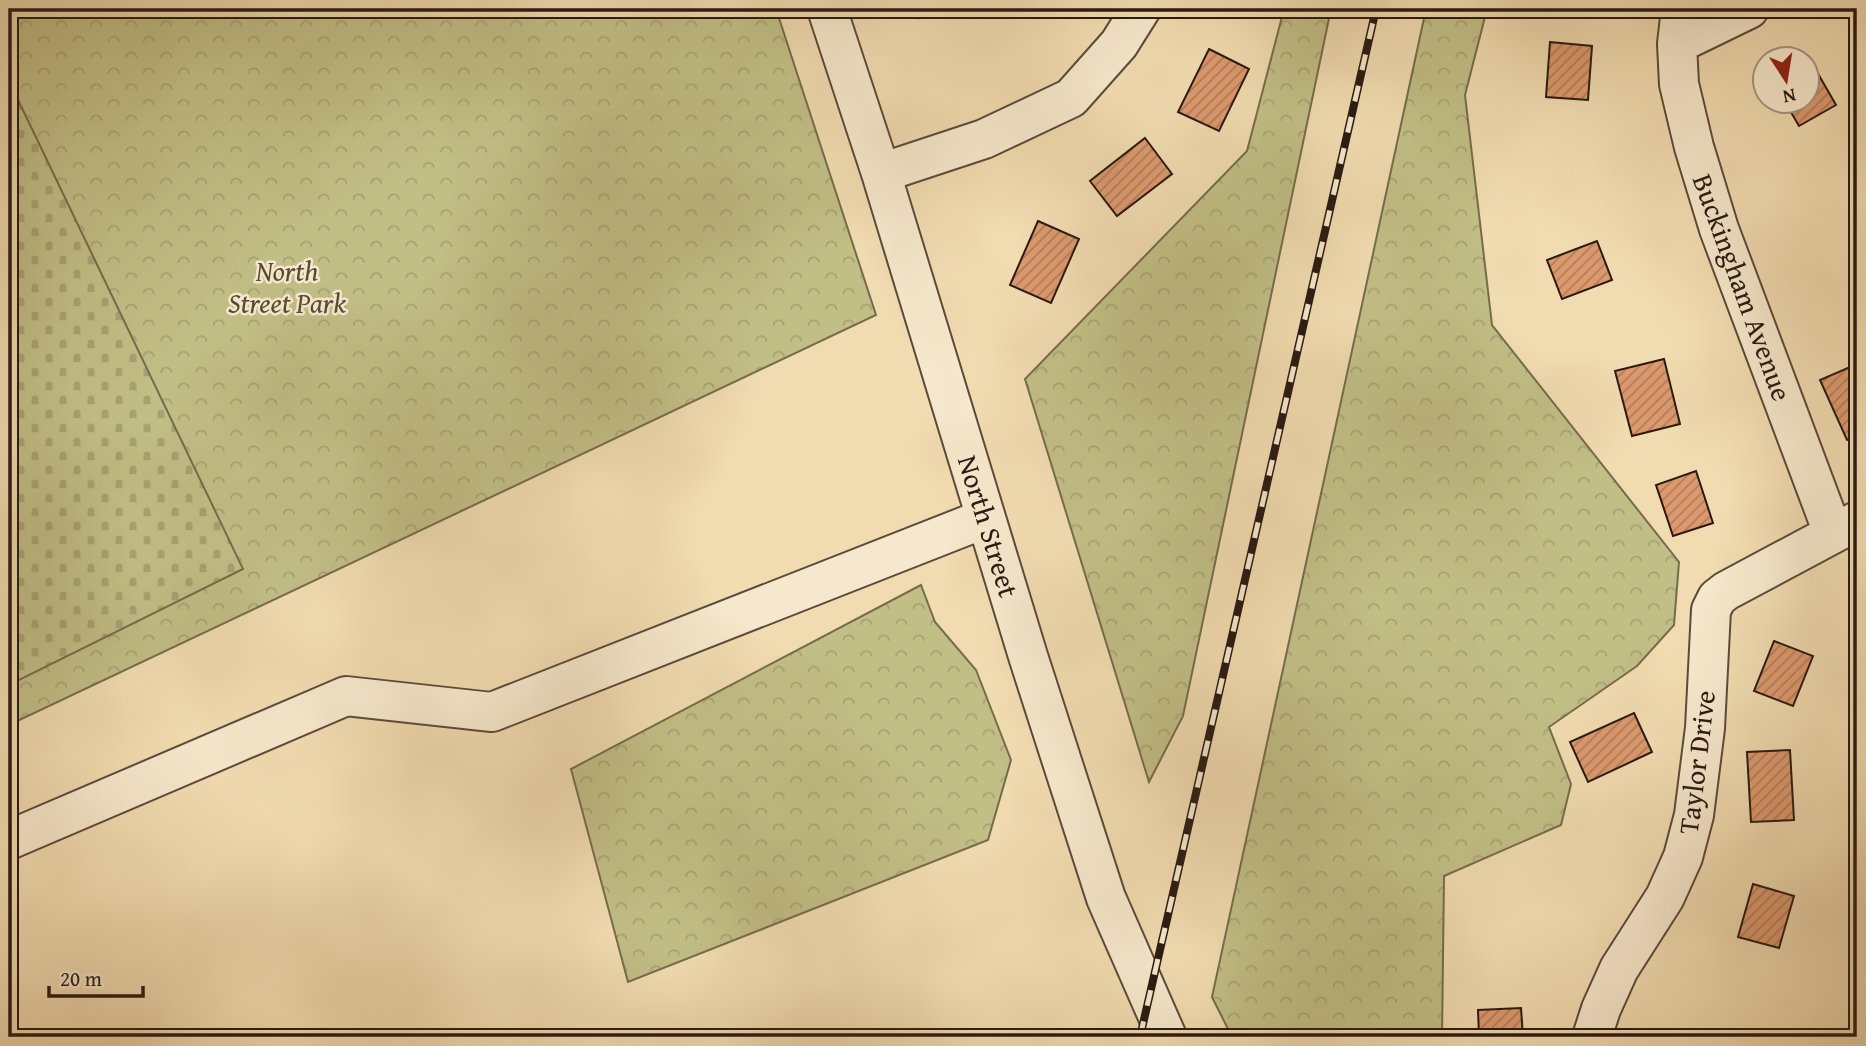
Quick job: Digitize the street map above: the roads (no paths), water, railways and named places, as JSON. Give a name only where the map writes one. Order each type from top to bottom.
[{"type":"street","name":"North Street","points":[[827,9],[881,173],[986,519],[1106,898],[1167,1037]]},
{"type":"street","points":[[881,173],[984,139],[1071,98],[1119,44],[1141,9]]},
{"type":"street","points":[[1679,26],[1749,9]]},
{"type":"street","name":"Buckingham Avenue","points":[[1679,26],[1679,84],[1694,147],[1719,229],[1845,527]]},
{"type":"street","points":[[9,840],[346,696],[492,712],[986,519]]},
{"type":"street","name":"Taylor Drive","points":[[1592,1037],[1601,1009],[1619,970],[1665,897],[1683,857],[1694,815],[1705,728],[1711,610],[1717,598],[1726,590],[1845,527]]},
{"type":"railway","points":[[1140,1037],[1376,9]]},
{"type":"park label","name":"North Street Park","points":[[287,286]]}]
